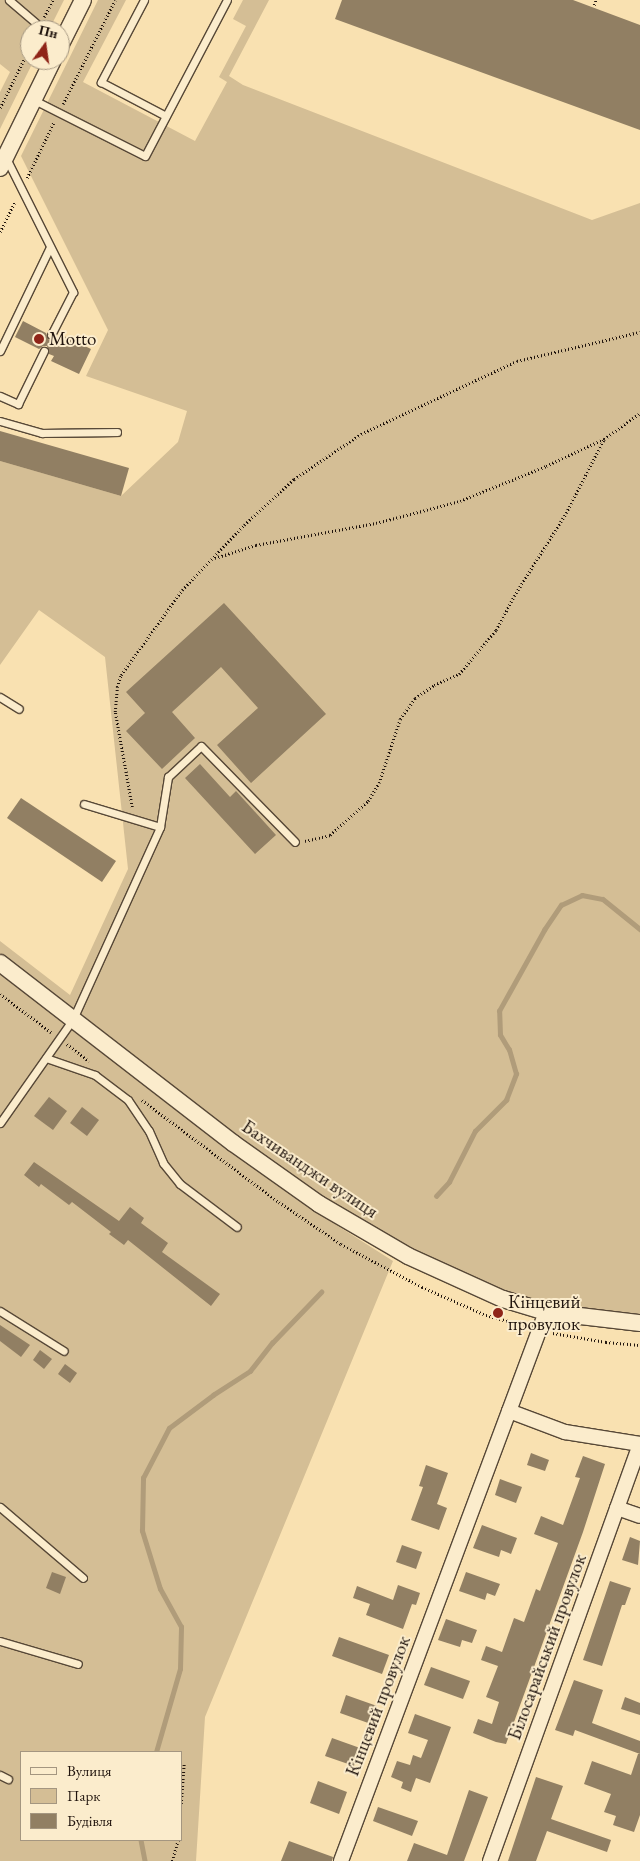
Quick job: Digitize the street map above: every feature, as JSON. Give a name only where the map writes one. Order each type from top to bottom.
[{"type":"street","points":[[70,25],[83,0]]},
{"type":"street","points":[[3,162],[48,70]]},
{"type":"street","name":"Бахчиванджи вулиця","points":[[0,963],[233,1142],[319,1204],[408,1256],[503,1298],[546,1312],[640,1323]]},
{"type":"street","name":"Кінцевий провулок","points":[[341,1861],[546,1312]]},
{"type":"street","points":[[509,1411],[565,1432],[640,1445]]},
{"type":"street","name":"Білосарайський провулок","points":[[490,1861],[640,1445]]},
{"type":"street","points":[[618,1508],[640,1516]]},
{"type":"lane","points":[[10,0],[33,20]]},
{"type":"lane","points":[[144,0],[101,82],[166,116]]},
{"type":"lane","points":[[34,100],[145,156],[227,0]]},
{"type":"lane","points":[[3,162],[21,189],[72,292],[52,335]]},
{"type":"lane","points":[[0,351],[50,247]]},
{"type":"lane","points":[[0,396],[18,404],[44,351]]},
{"type":"lane","points":[[0,421],[42,433],[117,432]]},
{"type":"lane","points":[[0,697],[19,709]]},
{"type":"lane","points":[[0,1123],[73,1019],[160,827],[168,777],[201,746],[295,842]]},
{"type":"lane","points":[[84,804],[160,827]]},
{"type":"lane","points":[[46,1058],[94,1075],[128,1100],[149,1131],[163,1163],[180,1184],[237,1227]]},
{"type":"lane","points":[[0,1311],[64,1351]]},
{"type":"lane","points":[[0,1507],[83,1578]]},
{"type":"lane","points":[[0,1641],[78,1664]]},
{"type":"lane","points":[[0,1775],[8,1779]]},
{"type":"path","points":[[45,20],[53,0]]},
{"type":"path","points":[[0,232],[114,0]]},
{"type":"path","points":[[594,5],[596,0]]},
{"type":"path","points":[[0,108],[20,67]]},
{"type":"path","points":[[134,819],[115,712],[117,687],[121,675],[169,605],[244,525],[294,479],[362,434],[517,361],[640,332]]},
{"type":"path","points":[[214,558],[256,545],[376,523],[460,501],[604,439],[640,413]]},
{"type":"path","points":[[295,842],[316,840],[330,835],[368,801],[379,782],[400,719],[415,698],[434,685],[459,674],[496,630],[514,596],[566,513],[604,439]]},
{"type":"path","points":[[0,994],[59,1039]]},
{"type":"path","points":[[540,1330],[572,1337],[640,1345]]},
{"type":"path","points":[[182,1790],[184,1763]]},
{"type":"path","points":[[172,1861],[178,1841]]},
{"type":"green space","points":[[0,0],[64,0],[54,20],[20,20],[20,70],[29,70],[0,129],[0,92],[10,72],[0,64]]},
{"type":"green space","points":[[98,0],[126,0],[83,82],[195,141],[227,82],[219,77],[246,26],[233,19],[243,0],[269,0],[229,76],[243,85],[592,220],[640,203],[640,1314],[549,1304],[506,1291],[412,1249],[323,1197],[236,1135],[0,953],[0,941],[70,995],[128,869],[105,657],[39,610],[0,665],[0,461],[121,496],[178,442],[187,411],[86,376],[108,330],[21,156],[63,70],[70,70],[70,57]]},
{"type":"green space","points":[[0,973],[227,1148],[316,1212],[393,1261],[205,1717],[196,1861],[0,1861]]},
{"type":"building","points":[[342,0],[573,0],[640,25],[640,130],[335,19]]},
{"type":"building","points":[[23,321],[46,333],[49,340],[56,337],[62,340],[64,336],[91,349],[79,374],[51,361],[54,356],[49,354],[47,346],[39,349],[15,337]]},
{"type":"building","points":[[0,431],[129,468],[121,496],[0,461]]},
{"type":"building","points":[[224,603],[326,714],[251,783],[217,745],[258,708],[221,667],[172,712],[195,738],[162,769],[126,731],[145,713],[126,692]]},
{"type":"building","points":[[200,764],[230,797],[236,791],[276,835],[255,854],[185,778]]},
{"type":"building","points":[[21,798],[116,861],[102,882],[7,818]]},
{"type":"building","points":[[49,1097],[67,1111],[53,1130],[34,1116]]},
{"type":"building","points":[[82,1107],[99,1120],[87,1136],[70,1123]]},
{"type":"building","points":[[34,1162],[119,1221],[130,1207],[144,1218],[141,1223],[168,1243],[162,1252],[220,1294],[211,1306],[128,1240],[124,1245],[109,1234],[111,1232],[72,1202],[69,1205],[41,1184],[39,1187],[24,1175]]},
{"type":"building","points":[[0,1325],[30,1345],[21,1357],[0,1341]]},
{"type":"building","points":[[40,1350],[52,1359],[44,1369],[33,1360]]},
{"type":"building","points":[[65,1364],[77,1373],[70,1383],[58,1374]]},
{"type":"building","points":[[531,1453],[549,1460],[545,1471],[527,1465]]},
{"type":"building","points":[[583,1456],[605,1464],[583,1532],[506,1744],[496,1742],[473,1733],[478,1719],[492,1724],[499,1702],[486,1697],[498,1666],[481,1660],[486,1646],[502,1652],[514,1618],[524,1622],[536,1589],[540,1591],[558,1543],[534,1534],[541,1516],[563,1525],[580,1478],[575,1477]]},
{"type":"building","points":[[426,1465],[448,1473],[437,1504],[447,1508],[439,1530],[411,1520],[423,1487],[419,1486]]},
{"type":"building","points":[[500,1479],[522,1487],[516,1503],[495,1495]]},
{"type":"building","points":[[482,1525],[517,1538],[511,1554],[501,1550],[499,1557],[473,1548]]},
{"type":"building","points":[[630,1537],[640,1541],[638,1565],[622,1560]]},
{"type":"building","points":[[402,1545],[422,1552],[416,1569],[396,1562]]},
{"type":"building","points":[[52,1572],[66,1577],[60,1594],[46,1588]]},
{"type":"building","points":[[466,1572],[500,1584],[495,1596],[487,1593],[485,1600],[459,1591]]},
{"type":"building","points":[[610,1581],[631,1588],[625,1605],[622,1605],[602,1666],[583,1660]]},
{"type":"building","points":[[398,1585],[420,1593],[416,1605],[412,1604],[403,1629],[366,1615],[370,1604],[353,1598],[357,1586],[393,1600]]},
{"type":"building","points":[[446,1619],[477,1630],[472,1643],[462,1640],[460,1647],[438,1640]]},
{"type":"building","points":[[339,1637],[389,1655],[382,1674],[332,1656]]},
{"type":"building","points":[[431,1667],[470,1681],[463,1699],[424,1685]]},
{"type":"building","points":[[574,1680],[603,1690],[592,1723],[640,1741],[640,1754],[575,1730],[573,1736],[555,1730]]},
{"type":"building","points":[[346,1695],[377,1706],[371,1724],[340,1713]]},
{"type":"building","points":[[625,1697],[640,1703],[640,1715],[621,1709]]},
{"type":"building","points":[[415,1714],[451,1727],[430,1783],[416,1778],[411,1792],[401,1788],[403,1782],[391,1777],[397,1761],[410,1765],[413,1755],[421,1758],[428,1740],[408,1733]]},
{"type":"building","points":[[332,1738],[360,1748],[354,1766],[325,1756]]},
{"type":"building","points":[[638,1754],[640,1754],[640,1815],[634,1832],[613,1825],[616,1816],[604,1812],[611,1794],[584,1784],[592,1761],[631,1775]]},
{"type":"building","points":[[536,1777],[563,1786],[551,1819],[611,1840],[607,1852],[547,1831],[536,1861],[508,1861]]},
{"type":"building","points":[[318,1781],[347,1792],[339,1814],[310,1803]]},
{"type":"building","points":[[469,1790],[488,1797],[464,1861],[407,1861],[414,1843],[447,1855]]},
{"type":"building","points":[[378,1807],[418,1821],[412,1836],[373,1821]]},
{"type":"building","points":[[289,1841],[333,1857],[332,1861],[281,1861]]},
{"type":"waterway","points":[[436,1196],[449,1182],[475,1131],[506,1100],[516,1074],[509,1050],[500,1035],[499,1011],[544,930],[561,905],[582,895],[603,899],[640,929]]},
{"type":"waterway","points":[[156,1751],[180,1669],[181,1627],[160,1589],[142,1531],[143,1478],[169,1428],[213,1395],[250,1371],[272,1343],[321,1292]]},
{"type":"waterway","points":[[141,1841],[145,1861]]},
{"type":"place","name":"Motto","points":[[39,339]]},
{"type":"place","name":"Кінцевий провулок","points":[[498,1313]]}]
